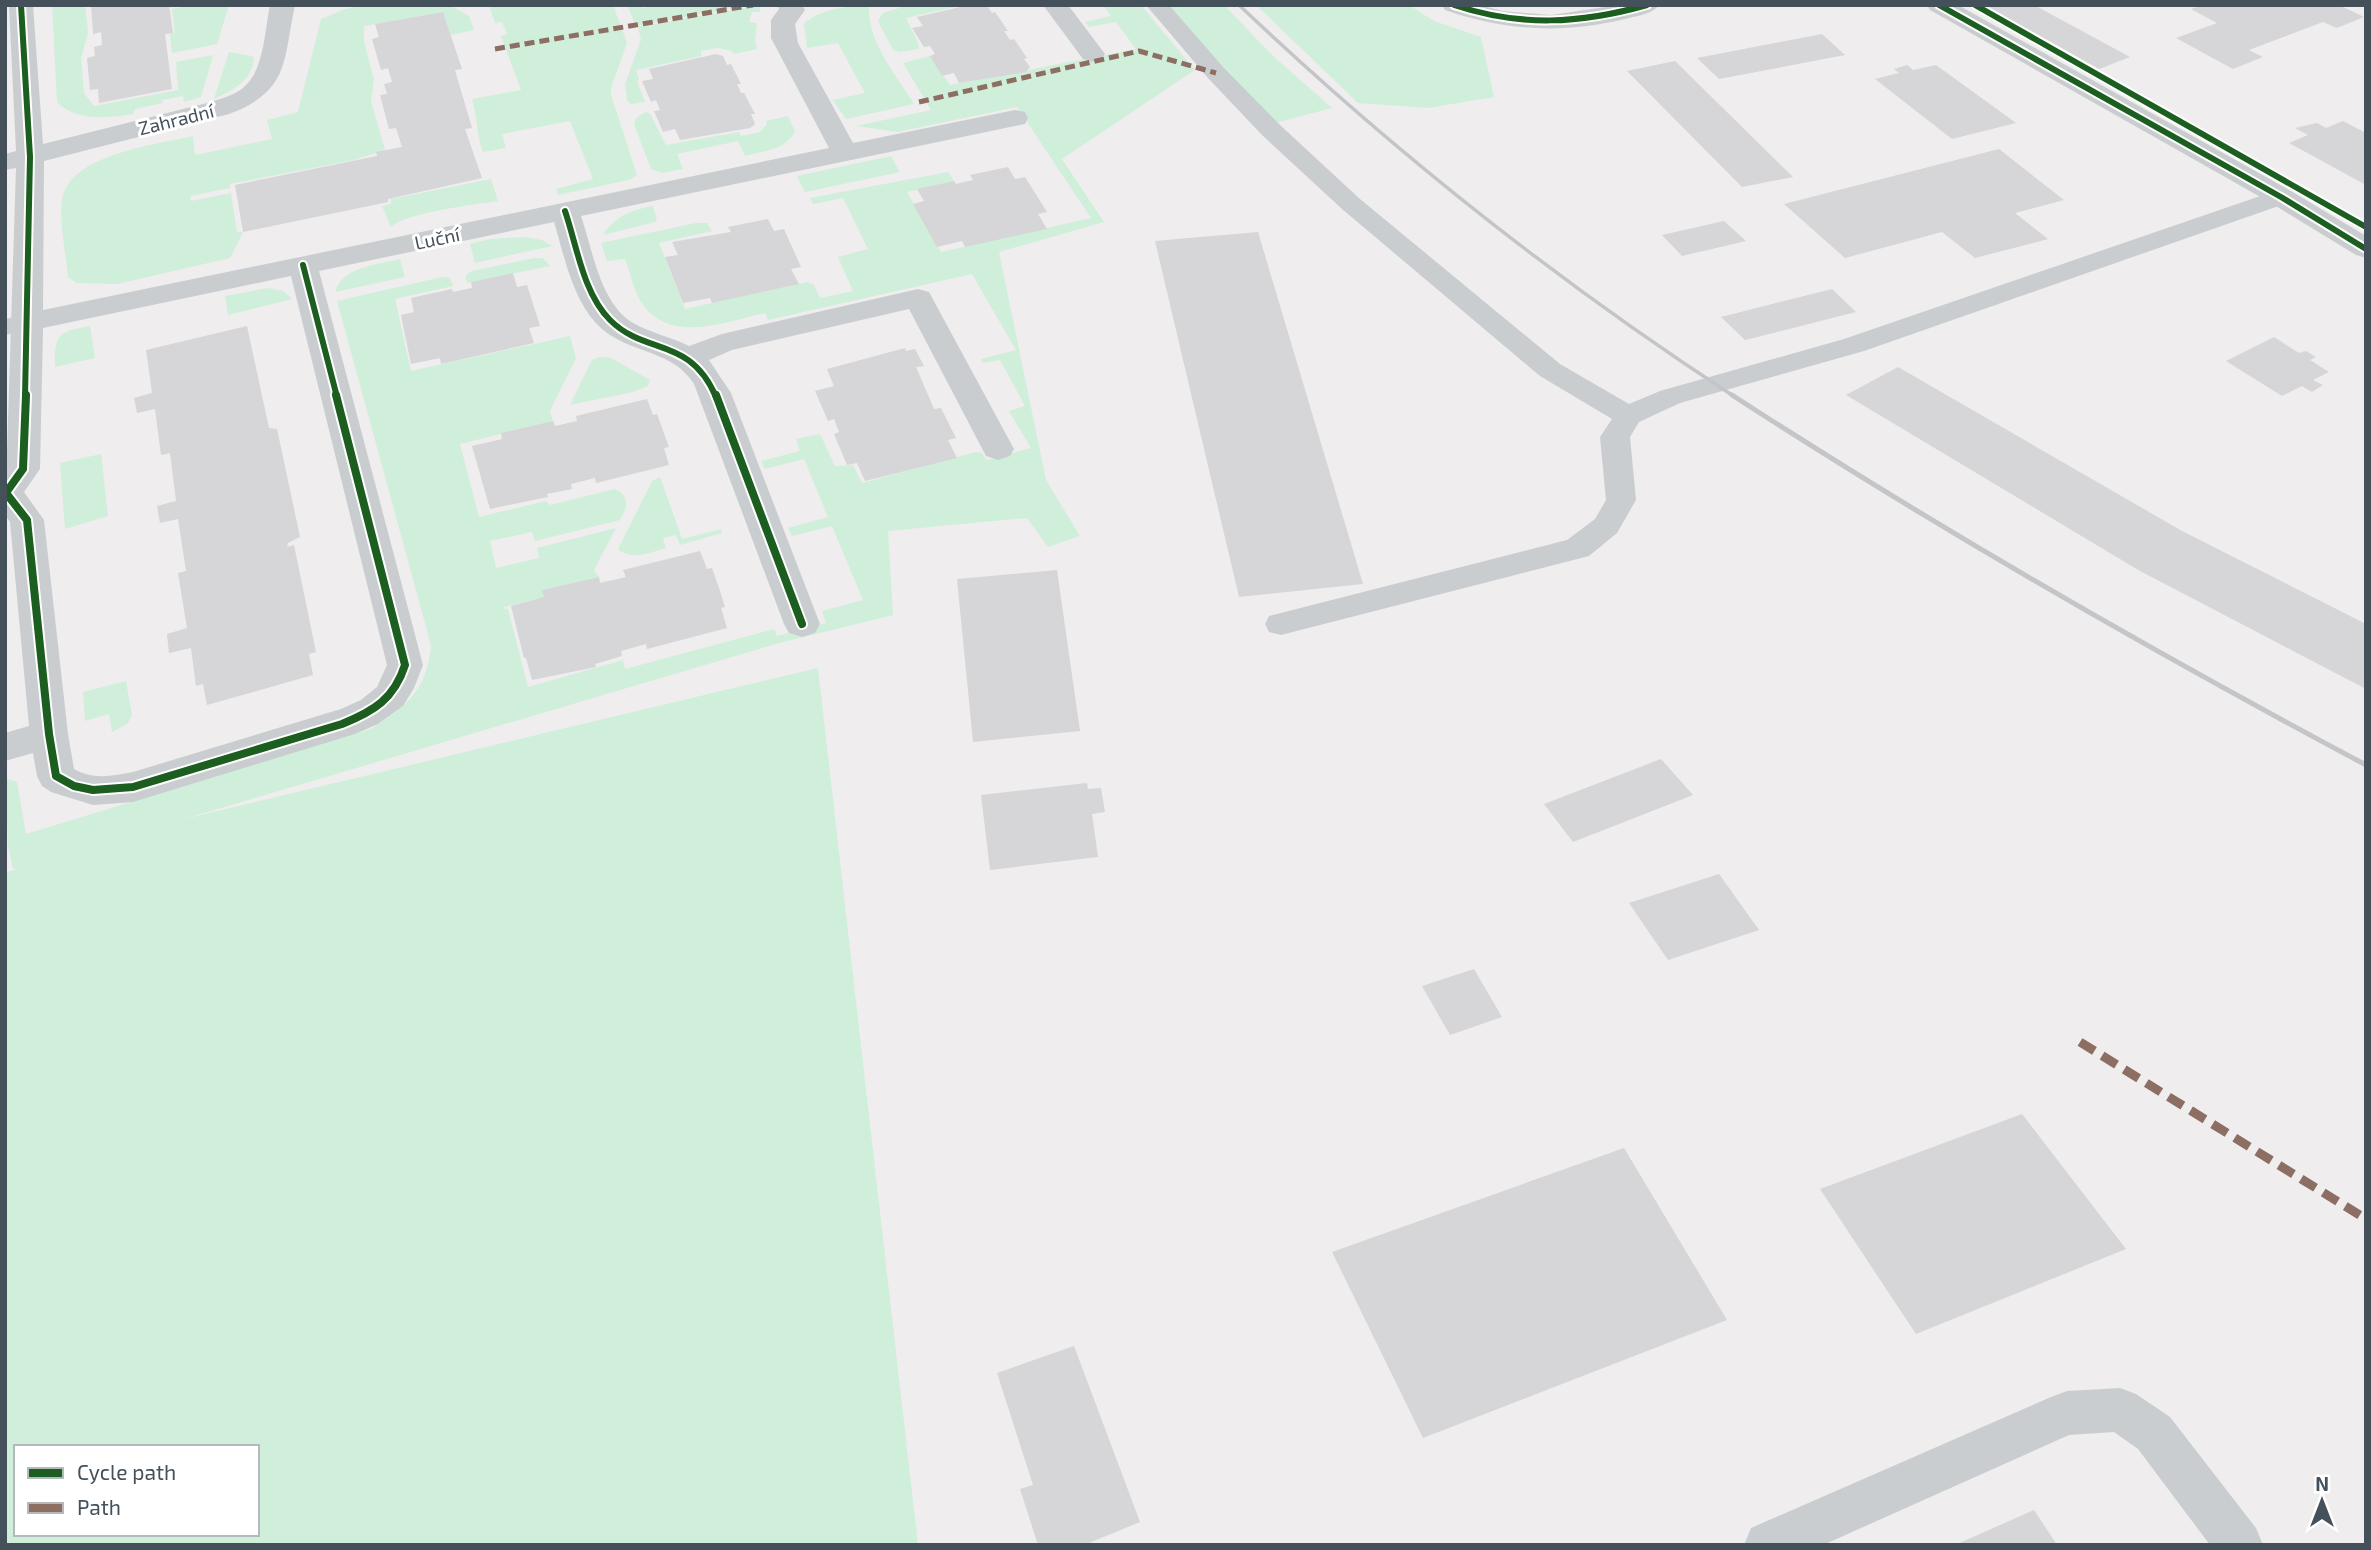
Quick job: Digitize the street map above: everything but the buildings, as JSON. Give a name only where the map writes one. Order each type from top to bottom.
[{"type":"street","name":"Zahradní","points":[[18,159],[220,108],[245,98],[258,89],[265,77],[283,5]]},
{"type":"street","points":[[1055,5],[1092,54]]},
{"type":"street","points":[[1454,5],[1493,18],[1556,24],[1611,18],[1647,5]]},
{"type":"street","points":[[1939,5],[2281,197],[2366,249]]},
{"type":"street","points":[[22,6],[17,325],[23,469],[6,493],[27,520],[48,734],[56,776],[67,785],[86,791],[106,792],[133,787],[342,724],[374,711],[388,700],[400,685],[405,665],[303,265]]},
{"type":"street","points":[[796,7],[784,15],[781,25],[785,43],[845,153]]},
{"type":"street","name":"Luční","points":[[17,325],[1015,118]]},
{"type":"street","points":[[565,211],[597,301],[611,320],[629,333],[688,358],[701,369],[715,393],[802,624]]},
{"type":"street","points":[[688,358],[722,343],[918,298],[998,449]]},
{"type":"street","points":[[5,747],[48,734]]},
{"type":"lane","points":[[1157,5],[1270,130],[1351,204],[1550,370],[1628,416]]},
{"type":"lane","points":[[1281,624],[1578,548],[1606,526],[1621,500],[1615,437],[1628,416],[1670,397],[1854,345],[2281,197]]},
{"type":"lane","points":[[1768,1545],[2067,1413],[2120,1410],[2154,1433],[2239,1545]]},
{"type":"green space","points":[[52,5],[85,5],[88,33],[81,58],[84,93],[94,106],[178,90],[176,62],[213,55],[201,97],[184,102],[183,96],[162,100],[163,103],[135,109],[133,114],[114,117],[83,116],[65,108],[57,102]]},
{"type":"green space","points":[[192,5],[229,5],[217,44],[172,53],[170,34],[175,33],[172,9]]},
{"type":"green space","points":[[366,5],[450,5],[469,16],[474,30],[451,35],[443,12],[364,26],[364,41],[374,80],[371,101],[385,150],[354,160],[230,184],[230,188],[190,196],[191,201],[231,193],[237,232],[243,232],[230,258],[117,284],[77,283],[68,277],[61,208],[68,184],[80,172],[116,154],[193,136],[195,155],[272,139],[267,120],[298,112],[321,19],[345,9]]},
{"type":"green space","points":[[489,5],[613,5],[627,43],[611,95],[637,175],[629,180],[558,195],[556,189],[593,179],[570,121],[502,134],[506,148],[483,152],[472,99],[521,90],[501,36],[507,34],[502,22],[495,23]]},
{"type":"green space","points":[[627,5],[640,5],[642,8],[656,5],[749,5],[636,26]]},
{"type":"green space","points":[[761,5],[760,12],[752,12],[749,22],[757,23],[757,49],[734,54],[732,51],[718,48],[701,51],[701,56],[636,70],[645,102],[631,104],[627,100],[625,84],[641,40],[638,27]]},
{"type":"green space","points":[[869,5],[877,44],[914,104],[846,119],[833,100],[865,93],[838,43],[807,48],[804,24],[826,12]]},
{"type":"green space","points":[[909,5],[964,5],[906,18],[919,45],[918,49],[899,52],[893,50],[878,21],[883,13]]},
{"type":"green space","points":[[1103,5],[1141,5],[1195,70],[1062,159],[1104,222],[999,252],[1046,480],[1080,536],[1048,547],[1027,518],[888,531],[893,615],[779,643],[184,819],[818,668],[918,1545],[5,1545],[5,873],[20,868],[13,869],[8,846],[5,778],[17,782],[26,834],[371,729],[405,704],[420,685],[429,661],[431,645],[337,301],[442,277],[450,278],[453,286],[395,299],[411,371],[570,336],[576,358],[550,411],[553,421],[460,444],[479,517],[546,501],[550,505],[615,489],[625,498],[625,511],[620,520],[535,541],[532,532],[490,541],[496,568],[539,558],[537,548],[616,528],[594,570],[599,577],[543,590],[544,597],[501,608],[508,609],[528,687],[623,660],[625,669],[774,629],[777,636],[826,623],[822,611],[863,600],[832,526],[792,536],[788,528],[828,517],[804,459],[765,469],[761,461],[800,451],[796,439],[820,434],[835,466],[853,465],[862,483],[975,452],[982,453],[987,460],[1031,448],[1009,411],[1025,406],[1000,360],[983,363],[981,359],[1016,350],[972,274],[768,320],[765,313],[715,325],[681,327],[666,323],[652,314],[640,300],[625,259],[607,261],[601,243],[707,223],[712,231],[659,243],[685,309],[807,282],[814,285],[820,298],[853,291],[838,257],[868,249],[843,198],[813,204],[810,198],[948,172],[954,181],[907,192],[941,252],[1091,218],[1017,107],[897,132],[856,126],[931,110],[903,63],[930,56],[950,85],[1136,49],[1116,22],[1089,27],[1085,22],[1111,16]]},
{"type":"green space","points":[[1167,5],[1224,5],[1273,56],[1332,108],[1275,123],[1206,52]]},
{"type":"green space","points":[[1256,5],[1409,5],[1434,21],[1481,37],[1494,97],[1428,108],[1358,103]]},
{"type":"green space","points":[[229,52],[254,58],[250,73],[240,84],[214,99]]},
{"type":"green space","points":[[646,112],[650,114],[666,145],[739,132],[741,136],[760,132],[767,124],[766,121],[788,116],[795,131],[780,146],[745,156],[738,141],[677,154],[683,169],[662,173],[651,169],[634,124],[637,117]]},
{"type":"green space","points":[[891,156],[900,172],[805,192],[797,176]]},
{"type":"green space","points":[[491,179],[498,201],[425,213],[391,227],[382,206],[391,204],[391,199]]},
{"type":"green space","points":[[653,206],[657,219],[655,222],[603,235],[613,223],[625,215]]},
{"type":"green space","points":[[525,237],[542,240],[552,246],[475,263],[470,244],[490,239]]},
{"type":"green space","points":[[543,258],[550,266],[467,283],[465,276],[472,271]]},
{"type":"green space","points":[[400,259],[405,277],[335,292],[339,283],[353,272]]},
{"type":"green space","points":[[268,288],[283,291],[293,299],[228,315],[225,296]]},
{"type":"green space","points":[[90,326],[95,358],[55,367],[57,341],[60,336],[71,330]]},
{"type":"green space","points":[[599,357],[611,358],[650,380],[648,386],[633,392],[570,405],[592,360]]},
{"type":"green space","points":[[101,454],[108,516],[65,529],[60,463]]},
{"type":"green space","points":[[660,477],[682,539],[721,529],[722,533],[680,545],[676,535],[663,538],[666,548],[642,555],[630,555],[618,550],[652,481]]},
{"type":"green space","points":[[126,681],[132,716],[127,724],[112,732],[109,714],[85,721],[83,692]]},
{"type":"railway","points":[[1239,5],[1357,112],[1478,212],[1603,307],[1735,397]]},
{"type":"railway","points":[[1732,395],[1887,493],[2045,587],[2366,765]]},
{"type":"marked path","points":[[495,49],[753,5]]},
{"type":"marked path","points":[[919,102],[1139,51],[1216,73]]},
{"type":"marked path","points":[[2080,1042],[2366,1219]]},
{"type":"cycle path","points":[[5,494],[23,469],[28,322],[30,157],[21,5]]},
{"type":"cycle path","points":[[1454,5],[1503,19],[1551,23],[1599,18],[1647,5]]},
{"type":"cycle path","points":[[1939,5],[2281,197],[2366,249]]},
{"type":"cycle path","points":[[1975,5],[2366,227]]},
{"type":"cycle path","points":[[565,211],[589,285],[611,321],[629,333],[689,359],[701,371],[715,393],[802,624]]},
{"type":"cycle path","points":[[6,493],[27,520],[49,734],[56,776],[65,782],[93,790],[133,787],[342,724],[382,704],[396,688],[405,665],[303,265]]}]
